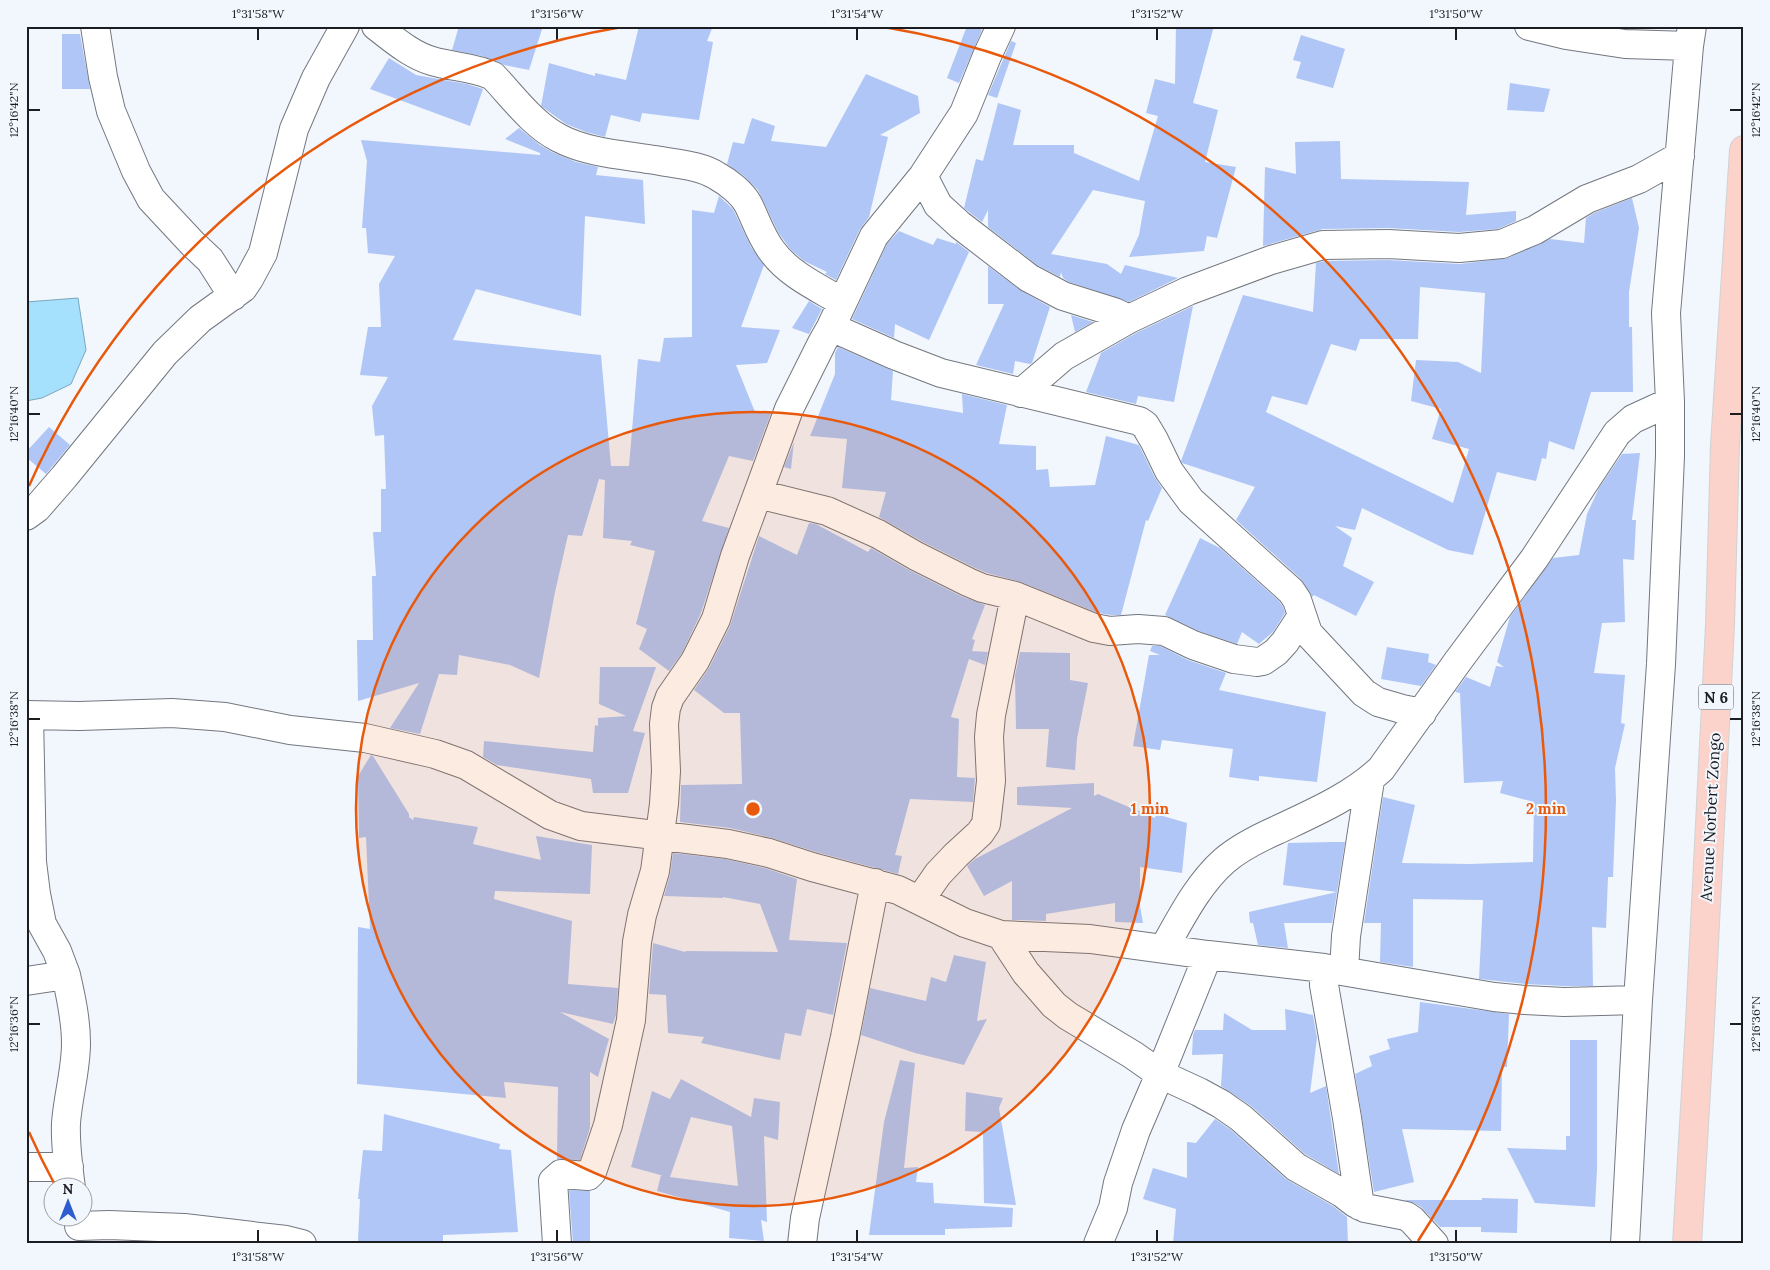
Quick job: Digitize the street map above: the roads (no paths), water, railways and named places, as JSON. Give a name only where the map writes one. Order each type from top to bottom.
[{"type":"main road","name":"Avenue Norbert Zongo","points":[[1687,1244],[1720,626],[1726,444],[1744,150]]},
{"type":"street","points":[[95,26],[103,77],[111,111],[136,172],[151,199],[192,244],[210,260],[233,296]]},
{"type":"street","points":[[26,516],[37,508],[64,477],[165,353],[200,319],[233,296],[246,284],[263,253],[294,129],[316,78],[344,26]]},
{"type":"street","points":[[376,26],[405,48],[426,59],[484,72],[493,76],[538,124],[558,138],[574,145],[698,168],[715,174],[727,182],[747,202],[762,236],[773,253],[787,267],[842,302]]},
{"type":"street","points":[[557,1244],[553,1181],[561,1174],[588,1176],[594,1167],[608,1125],[631,1020],[637,942],[642,915],[655,871],[660,834],[666,771],[664,724],[666,708],[670,697],[694,661],[716,619],[735,556],[789,409],[822,342],[832,327],[874,236],[923,176],[964,113],[1001,26]]},
{"type":"street","points":[[1529,26],[1566,36],[1625,44],[1690,36],[1666,314],[1670,402],[1670,456],[1661,664],[1638,1000],[1625,1244]]},
{"type":"street","points":[[1021,393],[1064,356],[1129,319],[1188,291],[1272,260],[1323,245],[1388,244],[1459,248],[1502,244],[1535,230],[1588,199],[1639,179],[1680,156]]},
{"type":"street","points":[[923,176],[938,206],[1029,278],[1063,296],[1114,312],[1129,319]]},
{"type":"street","points":[[832,327],[894,355],[942,373],[1139,421],[1145,425],[1169,471],[1191,501],[1291,591],[1297,600],[1308,633],[1364,693],[1378,702],[1422,713]]},
{"type":"street","points":[[1164,948],[1192,899],[1224,861],[1260,838],[1338,800],[1370,780],[1382,769],[1458,660],[1534,558],[1617,433],[1633,419],[1670,402]]},
{"type":"street","points":[[758,494],[827,511],[878,534],[916,556],[968,582],[982,588],[1015,596],[1094,628],[1110,631],[1138,629],[1162,631],[1193,645],[1234,659],[1257,662],[1263,661],[1281,647],[1302,616]]},
{"type":"street","points":[[920,900],[938,874],[980,833],[986,824],[990,781],[990,715],[1015,596]]},
{"type":"street","points":[[26,1167],[70,1177],[66,1123],[76,1043],[72,1001],[66,975],[57,951],[42,924],[36,894],[32,862],[27,715],[79,716],[172,713],[225,717],[290,730],[364,738],[435,754],[466,765],[550,815],[581,826],[660,834],[728,844],[769,853],[812,867],[898,890],[965,923],[1001,935],[1075,937],[1208,955],[1334,969],[1494,997],[1564,1002],[1638,1000]]},
{"type":"street","points":[[1360,1206],[1348,1118],[1324,985],[1334,969],[1346,936],[1370,780]]},
{"type":"street","points":[[802,1244],[804,1218],[845,1037],[875,883]]},
{"type":"street","points":[[1001,935],[1026,972],[1054,1005],[1082,1026],[1133,1055],[1160,1074],[1221,1104],[1241,1118],[1296,1167],[1360,1206],[1406,1216],[1434,1244]]},
{"type":"street","points":[[1098,1244],[1113,1208],[1118,1183],[1136,1130],[1208,955]]},
{"type":"street","points":[[26,981],[66,975]]},
{"type":"street","points":[[80,1229],[110,1225],[184,1228],[286,1240],[302,1244]]},
{"type":"water","points":[[78,298],[86,350],[71,384],[42,398],[26,401],[26,302]]}]
